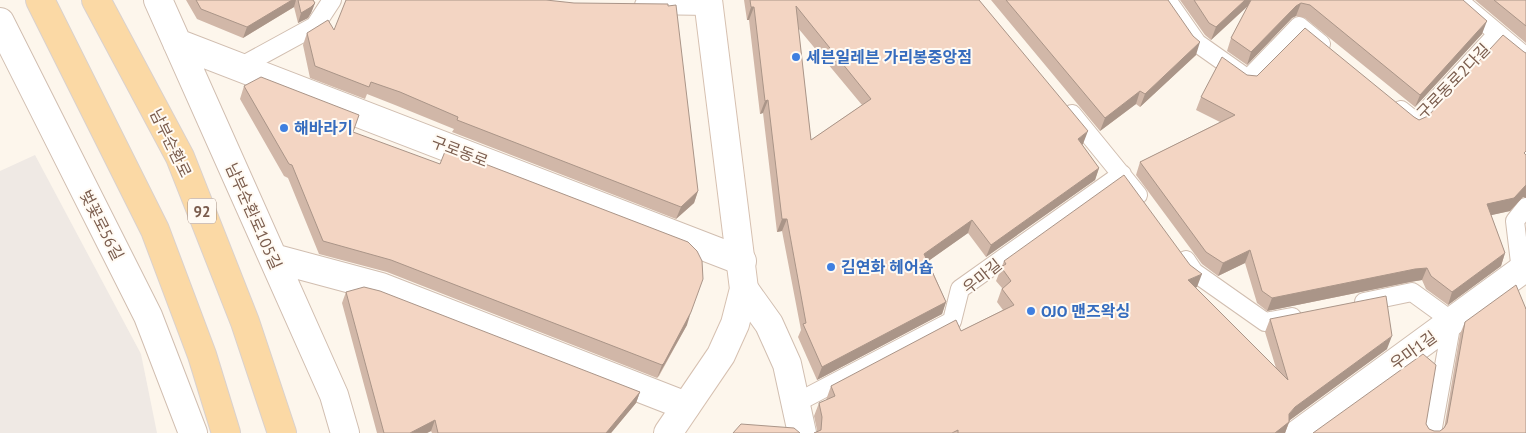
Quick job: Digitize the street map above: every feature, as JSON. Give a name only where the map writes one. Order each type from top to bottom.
[{"type":"main road","points":[[40,0],[155,230],[202,355],[226,433]]},
{"type":"main road","name":"남부순환로","points":[[96,0],[180,157],[246,322],[282,433]]},
{"type":"street","name":"남부순환로105길","points":[[158,0],[334,394],[345,433]]},
{"type":"street","points":[[668,433],[722,354],[735,324],[744,289],[742,261],[708,3]]},
{"type":"street","name":"벚꽃로56길","points":[[0,22],[148,316],[193,433]]},
{"type":"street","name":"구로동로","points":[[177,42],[742,261]]},
{"type":"street","points":[[273,258],[381,287],[686,406]]},
{"type":"street","name":"우마1길","points":[[1300,433],[1523,269]]},
{"type":"street","points":[[744,289],[769,324],[787,364],[802,433]]},
{"type":"lane","points":[[240,67],[315,26],[332,0]]},
{"type":"lane","points":[[1167,0],[1197,42],[1248,78],[1299,26],[1336,56]]},
{"type":"lane","points":[[1458,0],[1526,57]]},
{"type":"lane","points":[[630,5],[708,3]]},
{"type":"lane","name":"구로동로2다길","points":[[1386,98],[1416,122],[1497,34]]},
{"type":"lane","points":[[1059,98],[1150,211]]},
{"type":"lane","name":"우마길","points":[[796,403],[952,320],[960,289],[1122,174]]},
{"type":"lane","points":[[1523,269],[1515,222],[1526,207]]},
{"type":"lane","points":[[1178,249],[1194,272],[1266,322],[1311,313]]},
{"type":"lane","points":[[1348,305],[1412,292],[1452,321],[1432,433]]},
{"type":"shaded area","points":[[35,155],[141,354],[157,433],[0,433],[0,171]]},
{"type":"building","points":[[196,0],[292,0],[247,27],[201,9]]},
{"type":"building","points":[[298,0],[313,0],[315,3],[301,13]]},
{"type":"building","points":[[346,0],[546,0],[574,3],[676,5],[698,191],[681,207],[457,120],[458,117],[400,92],[371,82],[369,87],[315,66],[307,33],[328,20],[334,30]]},
{"type":"building","points":[[750,0],[979,0],[1088,131],[1078,139],[1099,168],[991,245],[972,220],[924,254],[946,302],[822,367],[803,324],[806,323],[787,219],[782,219],[768,100],[765,101],[754,7],[751,7]],"holes":[[[796,6],[871,99],[811,140]]]},
{"type":"building","points":[[1006,0],[1168,0],[1193,36],[1200,42],[1145,94],[1140,91],[1105,118]]},
{"type":"building","points":[[1194,0],[1245,0],[1216,27],[1209,23]]},
{"type":"building","points":[[1251,0],[1463,0],[1487,21],[1420,95],[1310,5],[1301,3],[1296,6],[1251,52],[1231,38]]},
{"type":"building","points":[[1494,0],[1526,0],[1526,26]]},
{"type":"building","points":[[1305,28],[1419,120],[1428,116],[1503,35],[1526,53],[1526,151],[1524,153],[1526,155],[1526,185],[1514,198],[1487,204],[1505,253],[1452,292],[1431,276],[1427,268],[1272,298],[1262,291],[1250,250],[1223,263],[1206,252],[1140,162],[1235,115],[1201,97],[1222,57],[1247,75],[1257,76]]},
{"type":"building","points":[[261,77],[359,115],[353,132],[440,164],[446,149],[688,242],[697,251],[702,261],[703,279],[691,312],[664,363],[662,365],[391,260],[323,241],[292,165],[289,164],[244,86]]},
{"type":"building","points":[[1124,175],[1190,265],[1202,274],[1188,280],[1288,380],[1270,319],[1386,296],[1392,336],[1295,407],[1289,414],[1289,422],[1275,433],[958,433],[958,430],[952,433],[814,433],[821,430],[822,417],[819,403],[835,396],[831,386],[956,320],[961,331],[1014,305],[1002,289],[1011,281],[1001,267],[1006,264],[1004,261]]},
{"type":"building","points":[[1516,285],[1526,309],[1526,433],[1313,433],[1423,354],[1436,365],[1426,424],[1429,429],[1440,431],[1447,423],[1465,322]]},
{"type":"building","points":[[364,287],[380,291],[640,392],[606,433],[438,433],[435,420],[410,433],[384,433],[346,292]]},
{"type":"building","points":[[741,424],[794,428],[800,433],[733,433]]},
{"type":"place","name":"세븐일레븐 가리봉중앙점","points":[[796,57]]},
{"type":"place","name":"해바라기","points":[[284,128]]},
{"type":"place","name":"김연화 헤어숍","points":[[831,267]]},
{"type":"place","name":"OJO 맨즈왁싱","points":[[1031,311]]}]
